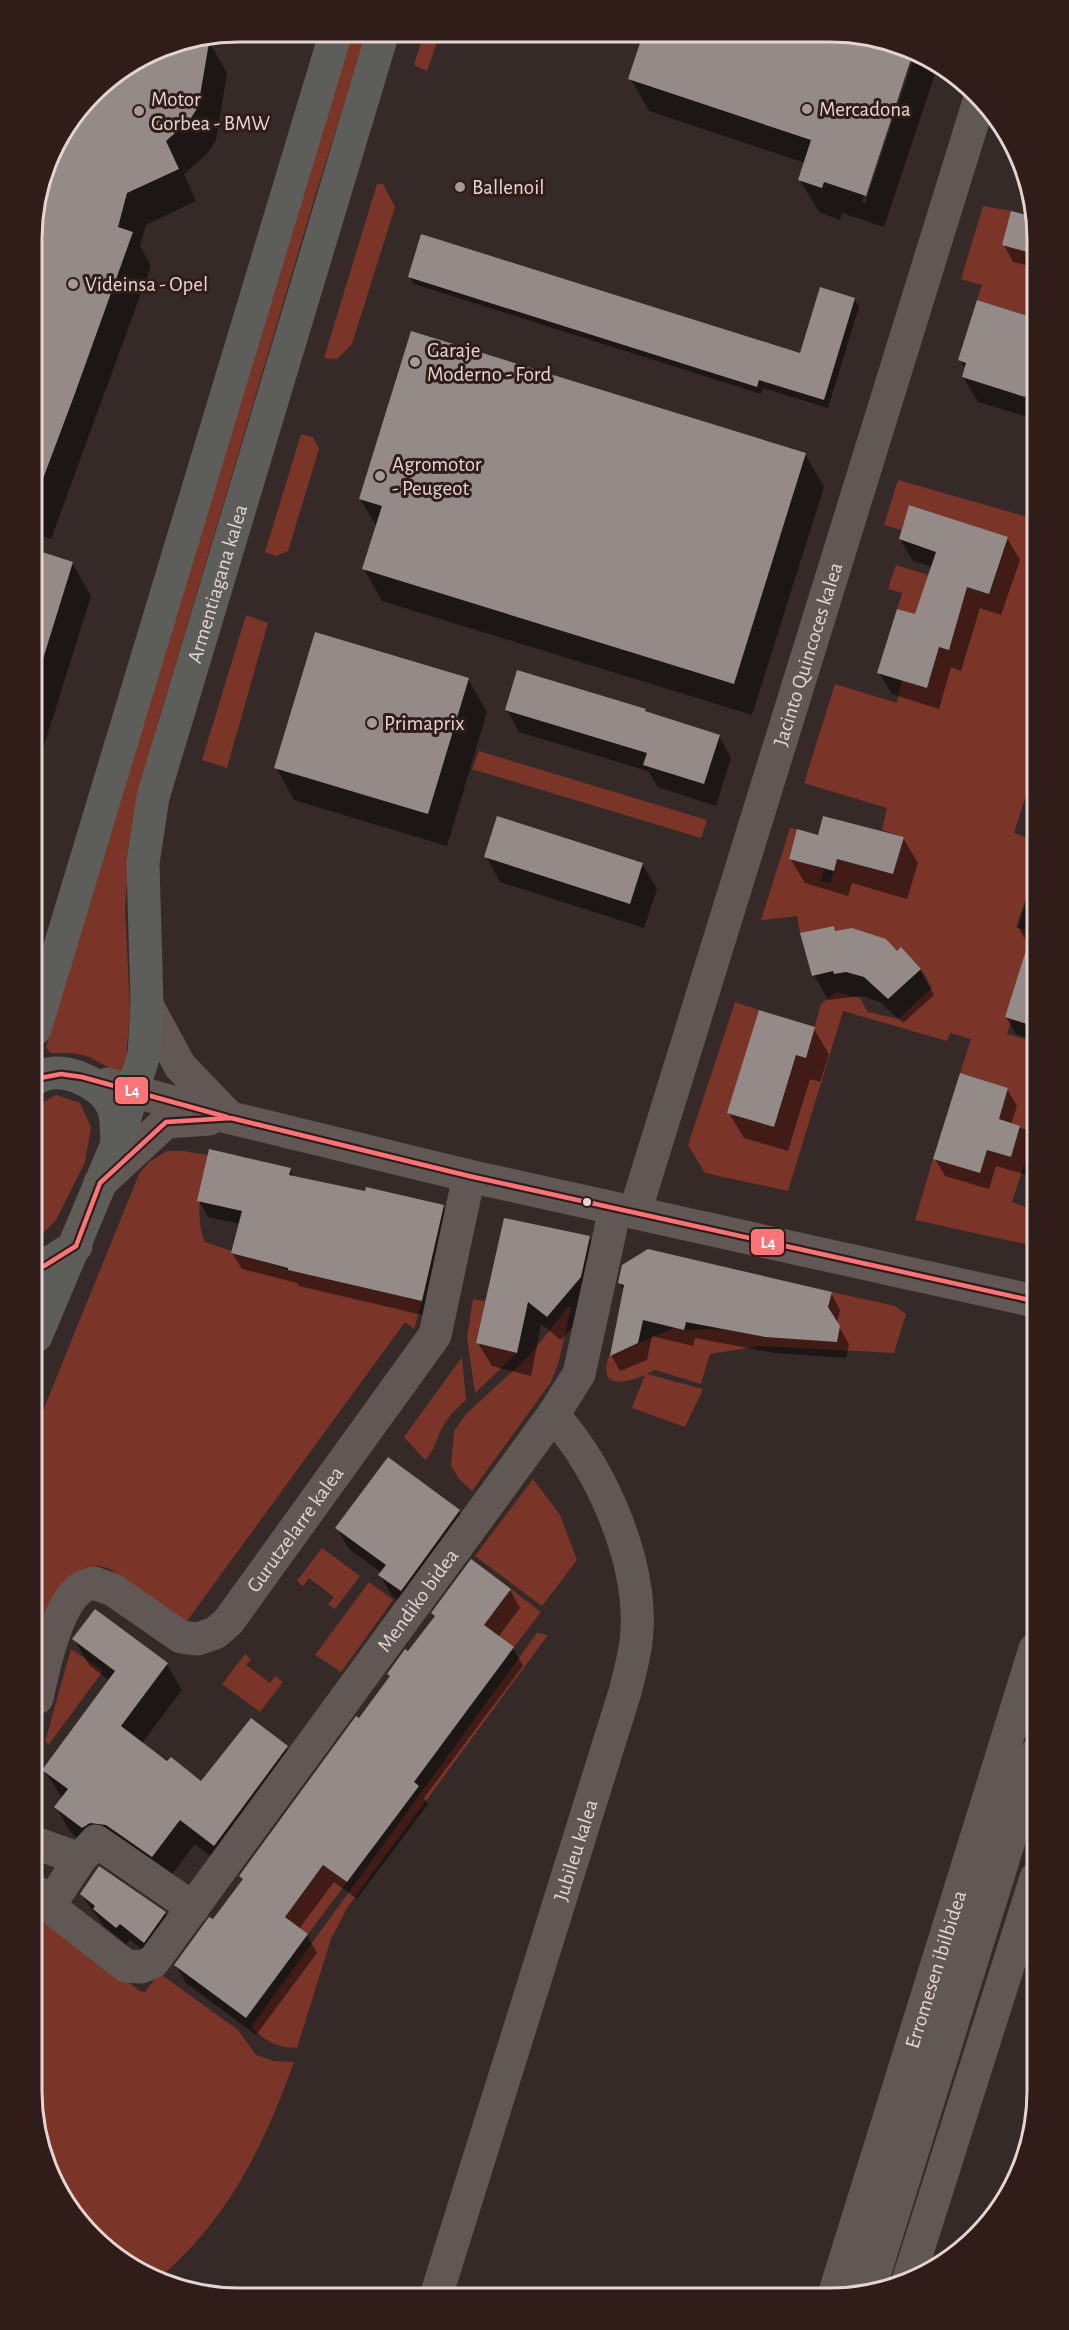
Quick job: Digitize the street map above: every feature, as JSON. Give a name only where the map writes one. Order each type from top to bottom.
[{"type":"main road","points":[[42,1006],[333,42]]},
{"type":"main road","name":"Armentiagana kalea","points":[[42,1322],[117,1144],[135,1091],[144,1054],[147,1005],[143,863],[153,796],[380,42]]},
{"type":"main road","points":[[42,1078],[61,1074],[82,1077]]},
{"type":"main road","name":"Armentiagana kalea","points":[[82,1077],[100,1090],[113,1106],[117,1144]]},
{"type":"main road","points":[[42,1266],[76,1246]]},
{"type":"street","name":"Jacinto Quincoces kalea","points":[[625,1211],[977,108]]},
{"type":"street","points":[[147,1005],[180,1066],[231,1118]]},
{"type":"street","points":[[82,1077],[231,1118],[469,1176],[1027,1299]]},
{"type":"street","points":[[100,1183],[166,1122],[231,1118]]},
{"type":"street","name":"Gurutzelarre kalea","points":[[42,1676],[66,1607],[81,1588],[94,1583],[113,1590],[181,1637],[198,1639],[214,1633],[228,1622],[435,1335],[469,1176]]},
{"type":"street","name":"Mendiko bidea","points":[[43,1900],[126,1966],[141,1967],[153,1962],[553,1415],[579,1374],[625,1211]]},
{"type":"street","name":"Jubileu kalea","points":[[439,2288],[625,1692],[636,1642],[633,1580],[620,1533],[608,1502],[589,1465],[572,1436],[553,1415]]},
{"type":"street","name":"Erromesen ibilbidea","points":[[836,2288],[1027,1675]]},
{"type":"street","name":"Erromesen ibilbidea","points":[[872,2283],[1027,1783]]},
{"type":"street","points":[[43,1900],[96,1841],[193,1908]]},
{"type":"street","points":[[42,1845],[80,1859]]},
{"type":"street","points":[[912,2270],[1027,1906]]},
{"type":"shaded area","points":[[348,42],[364,42],[316,193],[157,726],[139,796],[129,860],[125,906],[130,1010],[125,1072],[110,1068],[84,1055],[50,1053],[46,1047]]},
{"type":"shaded area","points":[[421,42],[437,42],[427,71],[414,65]]},
{"type":"shaded area","points":[[377,184],[383,184],[395,207],[352,344],[337,359],[324,358]]},
{"type":"shaded area","points":[[983,206],[1011,211],[1027,245],[1027,316],[977,300],[982,285],[961,279]]},
{"type":"shaded area","points":[[301,434],[313,437],[319,449],[288,551],[276,556],[265,552]]},
{"type":"shaded area","points":[[898,480],[1027,517],[1027,793],[1014,833],[1027,838],[1027,902],[1025,901],[1016,927],[1027,931],[1027,985],[1016,982],[1005,1017],[1012,1019],[1007,1034],[1027,1040],[1027,1156],[1012,1202],[1027,1207],[1027,1244],[915,1220],[933,1159],[980,1173],[987,1150],[1011,1157],[1020,1126],[999,1119],[1008,1088],[960,1073],[971,1039],[950,1033],[947,1041],[843,1011],[788,1191],[705,1173],[688,1145],[735,1002],[759,1010],[728,1113],[774,1127],[796,1055],[806,1058],[821,1004],[836,992],[860,998],[868,1012],[898,1019],[932,988],[921,969],[901,948],[897,951],[884,940],[869,933],[852,930],[835,931],[834,926],[800,933],[797,916],[761,920],[790,828],[797,829],[789,858],[824,869],[821,881],[830,883],[837,859],[893,874],[904,837],[882,830],[887,808],[804,783],[835,684],[897,703],[902,680],[927,688],[939,647],[949,649],[956,627],[897,609],[902,593],[888,589],[896,565],[989,594],[1008,538],[910,505],[901,530],[884,525]]},
{"type":"shaded area","points":[[246,615],[268,623],[227,768],[202,760]]},
{"type":"shaded area","points":[[479,751],[707,820],[701,838],[472,769]]},
{"type":"shaded area","points":[[56,1095],[80,1103],[91,1127],[85,1162],[56,1220],[42,1234],[42,1103]]},
{"type":"shaded area","points":[[167,1151],[208,1155],[199,1210],[201,1232],[205,1242],[288,1270],[422,1301],[414,1329],[405,1322],[187,1621],[169,1616],[110,1569],[98,1566],[85,1568],[73,1575],[42,1651],[42,1413],[139,1174],[149,1162]]},
{"type":"shaded area","points":[[832,1292],[895,1306],[906,1314],[894,1353],[760,1346],[710,1354],[701,1384],[655,1370],[647,1374],[703,1389],[685,1427],[632,1408],[645,1375],[621,1382],[610,1379],[607,1374],[609,1356],[674,1328],[721,1329],[765,1337],[837,1342],[840,1326],[828,1307]]},
{"type":"shaded area","points":[[473,1299],[485,1301],[476,1343],[517,1353],[475,1393],[467,1337]]},
{"type":"shaded area","points":[[569,1306],[571,1307],[559,1361],[551,1382],[472,1491],[459,1479],[451,1466],[454,1431],[467,1413],[529,1356]]},
{"type":"shaded area","points":[[462,1357],[466,1400],[446,1421],[433,1449],[425,1460],[404,1437]]},
{"type":"shaded area","points":[[533,1479],[560,1515],[577,1560],[542,1606],[475,1556]]},
{"type":"shaded area","points":[[322,1548],[360,1576],[335,1609],[328,1604],[334,1597],[309,1578],[303,1586],[297,1581]]},
{"type":"shaded area","points":[[369,1582],[393,1600],[341,1672],[315,1655]]},
{"type":"shaded area","points":[[511,1589],[541,1612],[514,1647],[373,1800],[396,1817],[372,1849],[314,1852]]},
{"type":"shaded area","points":[[537,1633],[548,1635],[347,1908],[331,1939],[297,2048],[277,2045],[267,2040],[251,2027]]},
{"type":"shaded area","points":[[71,1649],[103,1671],[49,1744],[45,1742]]},
{"type":"shaded area","points":[[245,1654],[251,1659],[246,1665],[270,1683],[275,1676],[283,1682],[260,1712],[222,1684]]},
{"type":"shaded area","points":[[323,1865],[347,1882],[308,1934],[275,1909],[298,1899]]},
{"type":"shaded area","points":[[42,1919],[140,1991],[145,1992],[159,1973],[238,2030],[256,2055],[274,2061],[294,2062],[257,2151],[242,2178],[225,2205],[185,2254],[164,2273],[130,2255],[91,2221],[68,2190],[57,2166],[44,2117],[42,2091]]},
{"type":"building","name":"Mercadona","points":[[640,42],[830,42],[868,46],[911,59],[866,196],[824,182],[822,188],[798,180],[811,140],[628,79]]},
{"type":"building","points":[[209,45],[198,107],[189,121],[166,141],[179,169],[127,193],[118,227],[133,232],[42,481],[42,226],[49,188],[57,164],[68,140],[83,119],[119,83],[152,62],[176,52]]},
{"type":"building","points":[[1011,211],[1025,215],[1027,252],[1002,245]]},
{"type":"building","points":[[421,234],[800,353],[820,287],[855,298],[824,400],[759,380],[757,387],[408,277]]},
{"type":"building","points":[[977,300],[1027,316],[1027,391],[1025,397],[962,377],[966,363],[958,360]]},
{"type":"building","points":[[411,331],[806,453],[734,684],[362,569],[382,506],[359,499]]},
{"type":"building","points":[[909,505],[1008,537],[989,594],[967,587],[949,650],[939,647],[927,688],[877,673],[897,609],[915,614],[936,552],[899,539]]},
{"type":"building","points":[[42,552],[73,562],[42,662]]},
{"type":"building","name":"Primaprix","points":[[315,632],[469,678],[428,814],[274,768]]},
{"type":"building","points":[[517,670],[646,709],[645,711],[720,735],[704,784],[643,765],[647,753],[505,710]]},
{"type":"building","points":[[497,816],[643,863],[630,904],[484,857]]},
{"type":"building","points":[[823,816],[904,837],[893,874],[837,859],[834,871],[789,859],[797,829],[818,835]]},
{"type":"building","points":[[834,926],[835,931],[852,928],[886,939],[897,951],[901,947],[921,969],[888,999],[864,977],[846,972],[834,974],[833,971],[812,976],[800,933]]},
{"type":"building","points":[[1027,947],[1027,1024],[1005,1017]]},
{"type":"building","points":[[759,1010],[815,1027],[806,1058],[796,1055],[774,1127],[727,1113]]},
{"type":"building","points":[[960,1073],[1008,1088],[999,1119],[1020,1126],[1011,1157],[987,1150],[980,1173],[933,1159]]},
{"type":"building","points":[[209,1149],[291,1168],[289,1175],[365,1191],[366,1187],[444,1205],[422,1301],[288,1270],[288,1268],[231,1253],[242,1211],[197,1201]]},
{"type":"building","points":[[504,1218],[590,1236],[581,1277],[547,1317],[528,1302],[517,1353],[476,1343]]},
{"type":"building","points":[[648,1249],[832,1292],[828,1307],[840,1326],[837,1342],[765,1337],[686,1322],[684,1330],[643,1320],[638,1343],[610,1356],[624,1285],[618,1283],[622,1265]]},
{"type":"building","points":[[388,1457],[460,1510],[401,1591],[378,1575],[386,1565],[335,1528]]},
{"type":"building","points":[[471,1559],[511,1589],[484,1625],[514,1647],[414,1782],[419,1786],[347,1882],[323,1865],[285,1917],[308,1934],[246,2018],[174,1965],[209,1917],[213,1919],[243,1879],[239,1876],[356,1716],[359,1718],[390,1676],[387,1674],[405,1649],[408,1651],[435,1616],[431,1613]]},
{"type":"building","points":[[95,1609],[168,1663],[121,1726],[167,1761],[171,1757],[201,1781],[251,1718],[288,1746],[214,1846],[180,1820],[152,1857],[106,1825],[90,1823],[82,1828],[54,1807],[68,1789],[42,1770],[115,1671],[72,1639]]},
{"type":"building","points":[[99,1866],[166,1912],[144,1943],[120,1924],[116,1928],[93,1909],[95,1906],[80,1894]]},
{"type":"transit line","name":"L4","points":[[42,1078],[61,1074],[82,1077],[227,1117]]},
{"type":"transit line","name":"L4","points":[[42,1266],[76,1246],[100,1183],[166,1122],[231,1118],[469,1176],[1027,1299]]},
{"type":"place","name":"Mercadona","points":[[807,109]]},
{"type":"place","name":"Motor Gorbea - BMW","points":[[139,111]]},
{"type":"place","name":"Ballenoil","points":[[460,187]]},
{"type":"place","name":"Videinsa - Opel","points":[[73,284]]},
{"type":"place","name":"Garaje Moderno - Ford","points":[[415,362]]},
{"type":"place","name":"Agromotor - Peugeot","points":[[380,476]]},
{"type":"place","name":"Primaprix","points":[[372,723]]}]
